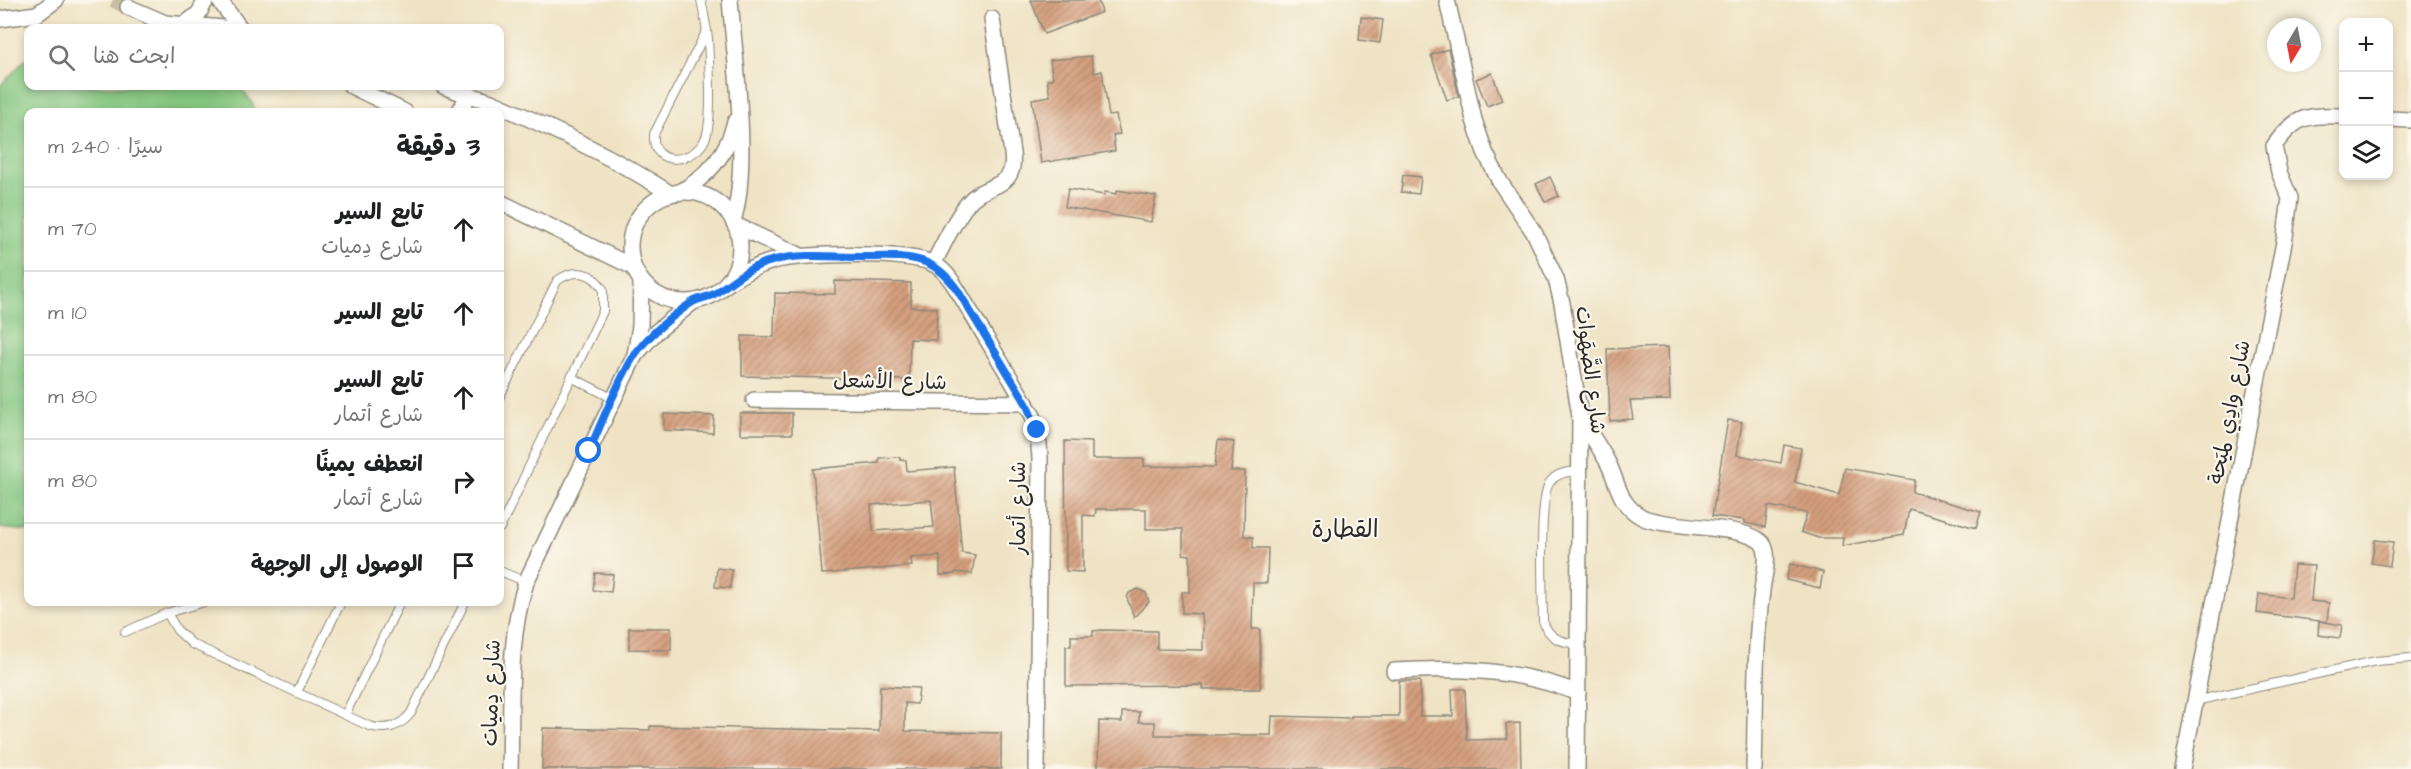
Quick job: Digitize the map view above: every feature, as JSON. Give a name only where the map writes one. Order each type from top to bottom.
[{"type":"street","points":[[0,19],[37,14],[56,0]]},
{"type":"street","points":[[185,24],[199,13],[206,0]]},
{"type":"street","points":[[219,0],[237,24]]},
{"type":"street","points":[[730,0],[738,113],[739,194],[734,223]]},
{"type":"street","name":"شارع الصَّهَوات","points":[[1447,0],[1454,38],[1485,152],[1500,182],[1535,234],[1556,279],[1580,417],[1577,769]]},
{"type":"street","points":[[128,7],[155,21],[177,24]]},
{"type":"street","points":[[738,113],[726,147],[717,162],[691,186],[645,209],[636,222],[630,252],[633,267],[641,281],[656,294],[674,301],[693,302],[704,299],[762,264],[804,256],[916,258],[933,264],[967,203],[983,191],[1001,184],[1012,170],[1014,161],[992,19]]},
{"type":"street","points":[[364,90],[398,108]]},
{"type":"street","points":[[453,90],[495,108]]},
{"type":"street","points":[[461,108],[468,96]]},
{"type":"street","points":[[504,112],[632,170],[673,194],[692,193],[709,198],[723,208],[734,223],[740,241],[739,257],[734,273],[724,286]]},
{"type":"street","name":"شارع وادِي لميَحة","points":[[2182,769],[2193,701],[2285,237],[2290,198],[2279,172],[2274,146],[2289,124],[2316,115],[2339,116]]},
{"type":"street","points":[[2393,118],[2411,120]]},
{"type":"street","points":[[504,204],[633,267]]},
{"type":"street","points":[[734,223],[804,256]]},
{"type":"street","name":"شارع أتمار","points":[[933,264],[948,276],[1026,403],[1033,416],[1040,445],[1037,769]]},
{"type":"street","name":"شارع دِميات","points":[[510,769],[512,647],[519,603],[526,582],[634,356],[640,326],[641,281]]},
{"type":"street","name":"شارع دِميات","points":[[634,356],[656,332],[693,302]]},
{"type":"street","name":"شارع الأشعل","points":[[754,400],[1026,403]]},
{"type":"street","points":[[1580,417],[1608,463],[1622,498],[1630,509],[1655,521],[1744,533],[1764,545],[1766,559],[1758,627],[1754,769]]},
{"type":"street","points":[[1394,671],[1449,669],[1492,672],[1536,678],[1578,693]]},
{"type":"lane","points":[[700,0],[707,30],[706,137],[692,155],[671,160],[664,158],[655,148],[654,134],[707,30]]},
{"type":"lane","points":[[504,388],[553,287],[564,276],[579,272],[599,282],[605,304],[504,519]]},
{"type":"lane","points":[[571,376],[614,399]]},
{"type":"lane","points":[[1578,644],[1557,639],[1548,632],[1543,621],[1544,495],[1555,477],[1571,471],[1579,472]]},
{"type":"lane","points":[[504,573],[526,582]]},
{"type":"lane","points":[[125,632],[167,613],[191,606]]},
{"type":"lane","points":[[297,692],[339,606]]},
{"type":"lane","points":[[345,714],[398,606]]},
{"type":"lane","points":[[167,613],[177,630],[192,644],[377,728],[393,727],[407,719],[463,606]]},
{"type":"lane","points":[[2193,701],[2376,661],[2411,658]]},
{"type":"green space","points":[[24,61],[24,90],[242,90],[254,108],[24,108],[24,531],[0,528],[0,86]]},
{"type":"building","points":[[1031,0],[1098,0],[1102,12],[1044,34]]},
{"type":"building","points":[[1361,17],[1383,20],[1380,43],[1359,40]]},
{"type":"building","points":[[1448,49],[1459,96],[1447,100],[1431,55]]},
{"type":"building","points":[[1091,56],[1094,73],[1102,71],[1109,116],[1116,115],[1120,134],[1113,135],[1115,151],[1041,163],[1032,99],[1050,96],[1047,80],[1053,79],[1050,60]]},
{"type":"building","points":[[1492,73],[1502,100],[1487,106],[1476,79]]},
{"type":"building","points":[[1403,175],[1421,177],[1419,194],[1401,192]]},
{"type":"building","points":[[1550,177],[1559,196],[1545,202],[1536,184]]},
{"type":"building","points":[[1068,189],[1104,195],[1105,192],[1117,194],[1117,190],[1156,196],[1151,222],[1065,207]]},
{"type":"building","points":[[835,281],[911,283],[911,307],[937,308],[936,340],[910,339],[909,380],[742,376],[742,336],[774,337],[775,293],[835,294]]},
{"type":"building","points":[[1668,347],[1670,400],[1630,401],[1633,419],[1610,421],[1607,349]]},
{"type":"building","points":[[740,413],[792,413],[792,434],[740,434]]},
{"type":"building","points":[[664,414],[714,416],[713,433],[664,430]]},
{"type":"building","points":[[1728,420],[1742,422],[1737,455],[1781,463],[1784,445],[1801,448],[1795,482],[1839,495],[1845,468],[1915,480],[1912,492],[1981,512],[1976,528],[1909,509],[1904,535],[1842,546],[1843,538],[1818,538],[1801,532],[1807,513],[1768,506],[1765,527],[1745,523],[1745,520],[1712,516]]},
{"type":"building","points":[[1218,440],[1234,442],[1231,471],[1245,471],[1244,536],[1253,537],[1253,548],[1268,548],[1267,583],[1253,583],[1252,629],[1260,629],[1260,689],[1203,689],[1203,685],[1066,686],[1066,646],[1071,646],[1071,636],[1093,636],[1093,631],[1102,630],[1157,631],[1157,649],[1203,650],[1203,628],[1202,614],[1182,613],[1182,592],[1190,592],[1190,555],[1183,554],[1183,529],[1146,529],[1146,509],[1096,509],[1095,516],[1083,515],[1083,572],[1066,571],[1065,441],[1092,442],[1092,459],[1144,459],[1144,466],[1215,467]]},
{"type":"building","points":[[900,457],[900,460],[906,460],[907,471],[954,467],[962,553],[975,555],[972,574],[955,572],[955,574],[940,575],[940,556],[911,558],[912,566],[822,574],[813,469],[879,463],[879,458]],"holes":[[[931,500],[934,527],[873,531],[871,505]]]},
{"type":"building","points":[[2375,540],[2393,542],[2390,566],[2371,563]]},
{"type":"building","points":[[1790,564],[1823,572],[1820,588],[1786,580]]},
{"type":"building","points":[[2294,565],[2314,566],[2311,601],[2329,603],[2327,622],[2257,613],[2259,594],[2291,598]]},
{"type":"building","points":[[717,568],[732,570],[730,588],[715,587]]},
{"type":"building","points":[[595,573],[613,574],[611,592],[593,590]]},
{"type":"building","points":[[1138,589],[1146,593],[1149,602],[1134,617],[1127,598],[1129,593]]},
{"type":"building","points":[[2319,621],[2342,625],[2340,638],[2318,635]]},
{"type":"building","points":[[629,628],[671,628],[671,650],[629,649]]},
{"type":"building","points":[[1399,681],[1420,681],[1420,716],[1453,716],[1452,689],[1465,689],[1467,740],[1507,739],[1506,724],[1520,723],[1521,769],[1098,769],[1099,721],[1122,722],[1122,712],[1139,712],[1139,722],[1155,722],[1155,735],[1271,735],[1272,716],[1351,718],[1351,716],[1399,716]]},
{"type":"building","points":[[880,686],[919,688],[917,704],[905,703],[905,731],[1001,733],[1001,769],[542,769],[543,728],[650,730],[650,726],[879,731]]},
{"type":"tunnel","points":[[113,0],[128,7]]},
{"type":"district","name":"القطارة","points":[[1345,529]]},
{"type":"route","points":[[589,451],[634,356],[656,332],[693,302],[715,293],[748,270],[776,260],[804,256],[916,258],[933,264],[948,276],[958,291],[1026,403],[1037,430]]}]
